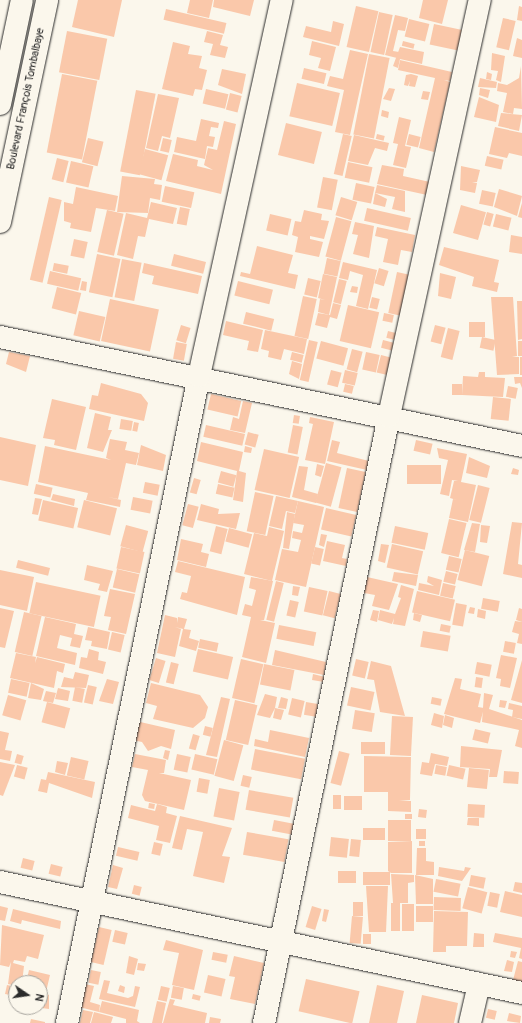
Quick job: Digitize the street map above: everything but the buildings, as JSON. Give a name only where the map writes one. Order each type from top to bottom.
[{"type":"street","points":[[22,0],[0,104],[24,107]]},
{"type":"street","name":"Boulevard François Tombalbaye","points":[[0,222],[47,0]]},
{"type":"street","points":[[66,1023],[199,376],[282,0]]},
{"type":"street","points":[[264,1023],[389,416],[480,0]]},
{"type":"street","points":[[0,336],[389,416],[522,446]]},
{"type":"street","points":[[0,882],[522,993]]},
{"type":"street","points":[[470,1023],[479,984]]}]
